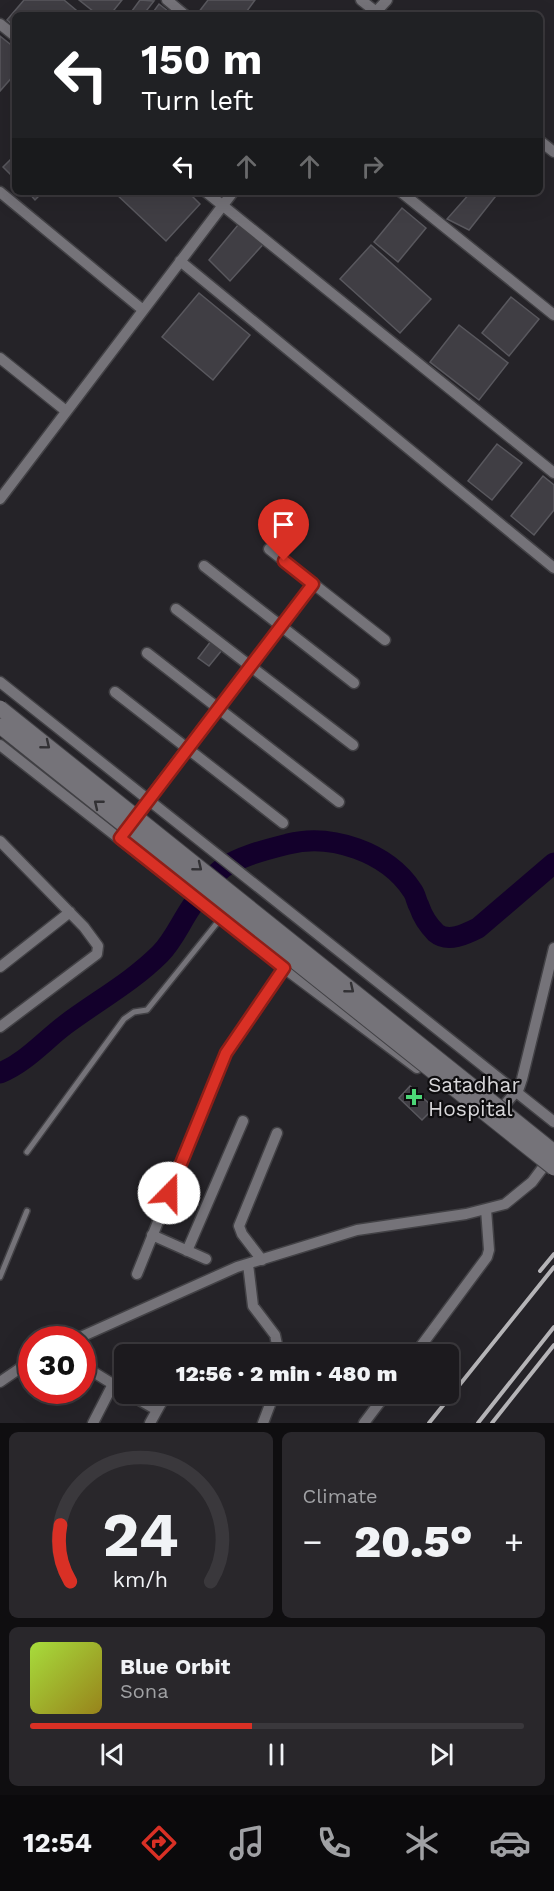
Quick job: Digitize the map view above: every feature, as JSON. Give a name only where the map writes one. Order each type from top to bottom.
[{"type":"main road","points":[[0,708],[554,1152]]},
{"type":"main road","points":[[0,726],[549,1167]]},
{"type":"street","points":[[166,0],[181,12]]},
{"type":"street","points":[[361,0],[374,12]]},
{"type":"street","points":[[378,12],[387,0]]},
{"type":"street","points":[[0,24],[12,34]]},
{"type":"street","points":[[0,192],[143,309]]},
{"type":"street","points":[[210,195],[554,473]]},
{"type":"street","points":[[0,499],[230,195]]},
{"type":"street","points":[[405,195],[554,315]]},
{"type":"street","points":[[180,261],[554,568]]},
{"type":"street","points":[[0,358],[66,411]]},
{"type":"street","points":[[269,549],[386,640]]},
{"type":"street","points":[[204,566],[354,683]]},
{"type":"street","points":[[120,838],[313,584]]},
{"type":"street","points":[[176,609],[353,745]]},
{"type":"street","points":[[147,653],[339,802]]},
{"type":"street","points":[[0,682],[554,1122]]},
{"type":"street","points":[[115,692],[283,824]]},
{"type":"street","points":[[0,745],[284,968],[549,1167]]},
{"type":"street","points":[[0,841],[70,912],[98,946],[97,954],[0,1027]]},
{"type":"street","points":[[0,967],[70,912]]},
{"type":"street","points":[[490,1122],[515,1092],[522,1079],[554,948]]},
{"type":"street","points":[[137,1274],[226,1053],[284,968]]},
{"type":"street","points":[[187,1251],[243,1120]]},
{"type":"street","points":[[262,1260],[242,1234],[239,1226],[277,1133]]},
{"type":"street","points":[[96,1330],[248,1264],[357,1230],[466,1214],[505,1203],[549,1167],[554,1152]]},
{"type":"street","points":[[422,1344],[489,1254],[486,1209]]},
{"type":"street","points":[[152,1235],[206,1259]]},
{"type":"street","points":[[248,1264],[253,1306],[275,1335],[277,1344]]},
{"type":"street","points":[[0,1382],[18,1370]]},
{"type":"street","points":[[93,1423],[113,1384],[96,1374]]},
{"type":"street","points":[[146,1404],[157,1410]]},
{"type":"street","points":[[150,1423],[160,1404]]},
{"type":"street","points":[[263,1423],[270,1404]]},
{"type":"street","points":[[364,1423],[378,1404]]},
{"type":"lane","points":[[27,1152],[124,1019],[134,1012],[147,1010],[219,917]]},
{"type":"lane","points":[[0,1277],[27,1211]]},
{"type":"building","points":[[24,0],[64,0],[78,12],[14,12]]},
{"type":"building","points":[[79,0],[122,0],[112,12],[94,12]]},
{"type":"building","points":[[140,0],[154,1],[145,12],[131,12]]},
{"type":"building","points":[[208,0],[255,0],[246,12],[199,12]]},
{"type":"building","points":[[159,4],[169,12],[153,12]]},
{"type":"building","points":[[12,14],[12,24],[7,20]]},
{"type":"building","points":[[0,36],[12,46],[12,77],[0,91]]},
{"type":"building","points":[[12,158],[12,176],[3,167]]},
{"type":"building","points":[[31,195],[40,195],[35,200]]},
{"type":"building","points":[[117,195],[191,195],[200,204],[166,241]]},
{"type":"building","points":[[468,195],[497,195],[469,230],[447,219]]},
{"type":"building","points":[[402,208],[426,228],[398,262],[374,242]]},
{"type":"building","points":[[243,219],[268,239],[230,281],[209,260]]},
{"type":"building","points":[[371,245],[431,299],[400,333],[340,279]]},
{"type":"building","points":[[199,293],[250,335],[213,380],[162,337]]},
{"type":"building","points":[[511,297],[539,319],[509,356],[482,333]]},
{"type":"building","points":[[459,325],[508,363],[479,400],[430,362]]},
{"type":"building","points":[[497,444],[522,463],[492,500],[468,481]]},
{"type":"building","points":[[543,476],[554,485],[554,510],[534,535],[511,516]]},
{"type":"building","points":[[211,641],[222,650],[209,666],[198,658]]},
{"type":"building","points":[[410,1086],[434,1108],[422,1120],[399,1098]]},
{"type":"waterway","points":[[0,1073],[26,1058],[65,1025],[149,964],[169,944],[193,904],[213,877],[231,863],[250,855],[305,841],[322,841],[357,849],[388,865],[401,877],[413,892],[428,924],[436,933],[446,937],[468,933],[478,928],[554,863]]},
{"type":"railway","points":[[540,1271],[554,1254]]},
{"type":"railway","points":[[429,1423],[554,1267]]},
{"type":"railway","points":[[478,1423],[554,1327]]},
{"type":"railway","points":[[492,1423],[554,1345]]},
{"type":"place","name":"Satadhar Hospital","points":[[414,1097]]},
{"type":"route","points":[[169,1193],[226,1053],[284,968],[120,838],[313,584],[284,561]]}]
